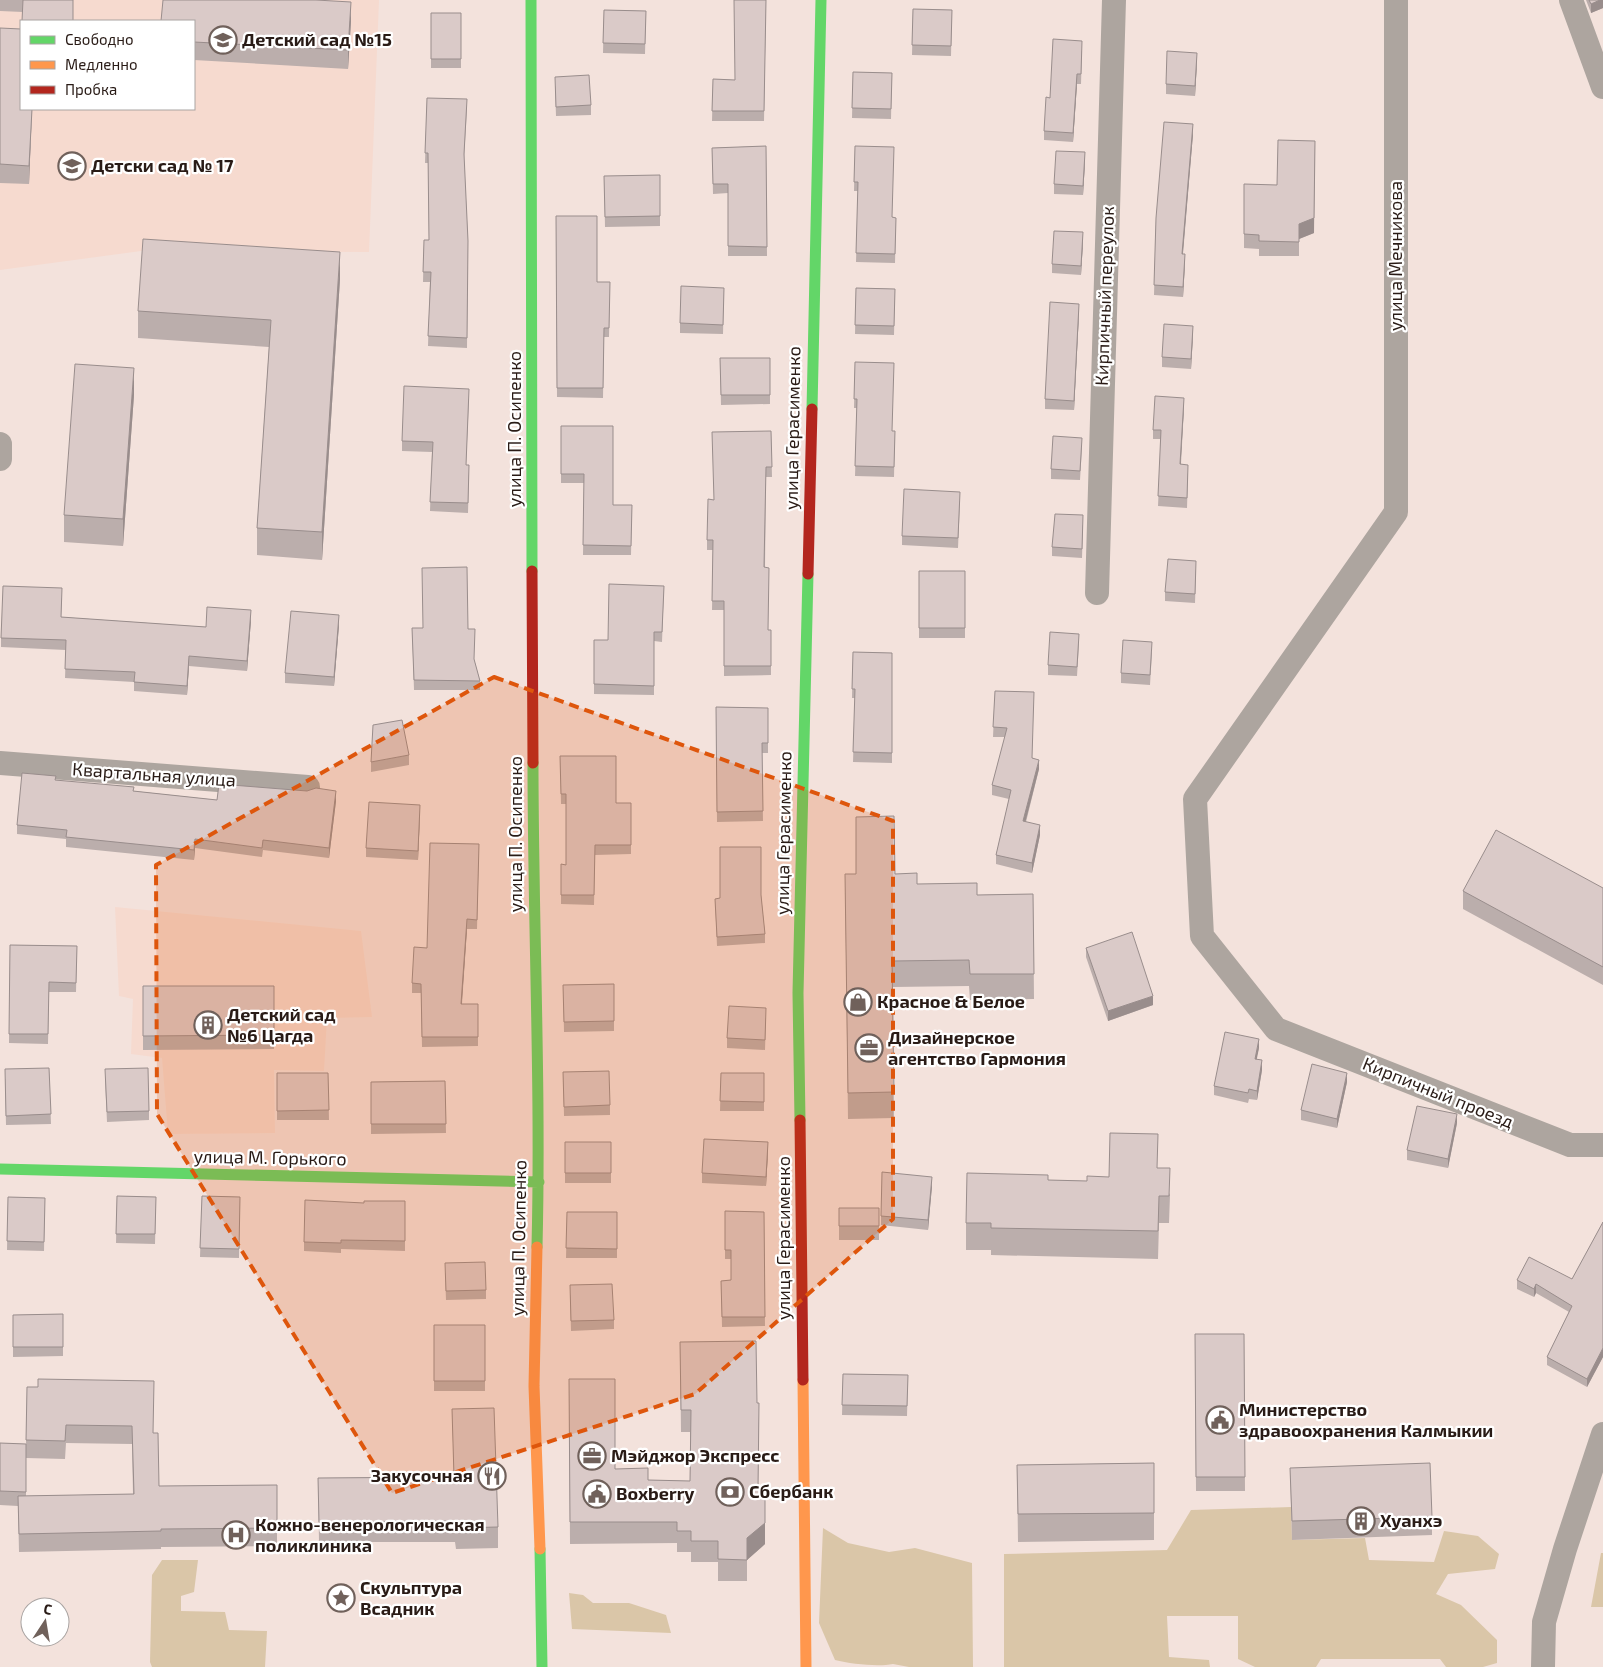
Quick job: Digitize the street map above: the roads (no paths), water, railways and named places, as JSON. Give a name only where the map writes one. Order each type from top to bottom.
[{"type":"main road","name":"улица П. Осипенко","points":[[531,0],[533,906],[539,1182],[534,1386],[541,1568],[542,1667]]},
{"type":"main road","name":"улица Герасименко","points":[[806,1667],[798,993],[821,0]]},
{"type":"main road","name":"улица М. Горького","points":[[0,1170],[539,1182]]},
{"type":"street","name":"Кирпичный переулок","points":[[1097,593],[1114,0]]},
{"type":"street","name":"улица Мечникова","points":[[1276,1029],[1202,936],[1194,798],[1396,512],[1396,0]]},
{"type":"street","points":[[1571,0],[1603,87]]},
{"type":"street","points":[[0,444],[0,459]]},
{"type":"street","name":"Квартальная улица","points":[[0,763],[308,787]]},
{"type":"street","name":"Кирпичный проезд","points":[[1276,1029],[1570,1145],[1603,1145]]},
{"type":"street","points":[[1543,1667],[1544,1622],[1565,1549],[1603,1434]]},
{"type":"place","name":"Детский сад №15","points":[[223,40]]},
{"type":"place","name":"Детски сад № 17","points":[[72,166]]},
{"type":"place","name":"Красное & Белое","points":[[858,1002]]},
{"type":"place","name":"Детский сад №6 Цагда","points":[[208,1025]]},
{"type":"place","name":"Дизайнерское агентство Гармония","points":[[869,1048]]},
{"type":"place","name":"Министерство здравоохранения Калмыкии","points":[[1220,1420]]},
{"type":"place","name":"Мэйджор Экспресс","points":[[592,1456]]},
{"type":"place","name":"Закусoчная","points":[[492,1476]]},
{"type":"place","name":"Сбербанк","points":[[730,1492]]},
{"type":"place","name":"Boxberry","points":[[597,1494]]},
{"type":"place","name":"Хуанхэ","points":[[1361,1521]]},
{"type":"place","name":"Кожно-венерологическая поликлиника","points":[[236,1535]]},
{"type":"place","name":"Скульптура Всадник","points":[[341,1598]]}]
